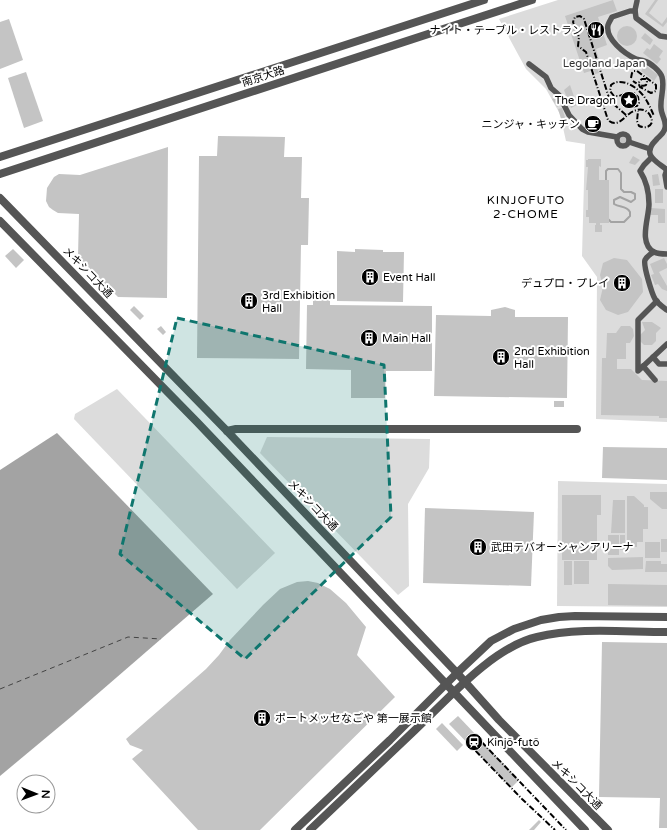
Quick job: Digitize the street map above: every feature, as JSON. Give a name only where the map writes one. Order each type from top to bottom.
[{"type":"street","name":"南京大路","points":[[0,157],[484,0]]},
{"type":"street","name":"南京大路","points":[[0,174],[532,0]]},
{"type":"street","points":[[637,1],[635,17],[660,36],[667,37]]},
{"type":"street","points":[[635,11],[626,12],[612,17],[608,26],[608,31],[611,38],[619,48],[636,60],[645,61],[656,69],[661,76],[663,89],[661,109],[666,127],[664,132],[655,141],[650,149],[651,158],[653,161],[667,170],[665,175],[667,187]]},
{"type":"street","points":[[529,64],[546,77],[551,88],[559,95],[569,114],[582,129],[588,132],[617,138]]},
{"type":"street","points":[[617,138],[621,134],[625,134],[629,136],[630,142]]},
{"type":"street","points":[[617,138],[620,146],[625,146],[630,142]]},
{"type":"street","points":[[630,142],[650,149]]},
{"type":"street","points":[[651,158],[640,171],[646,181],[648,189],[649,206],[646,224],[646,239],[654,252]]},
{"type":"street","name":"メキシコ大通","points":[[0,198],[227,431],[457,673],[499,720],[608,830]]},
{"type":"street","points":[[0,220],[197,422],[585,830]]},
{"type":"street","points":[[667,254],[654,252],[648,256],[644,264],[651,292],[657,301],[667,310]]},
{"type":"street","points":[[657,301],[638,320],[638,371],[667,344]]},
{"type":"street","points":[[653,357],[659,364],[667,364]]},
{"type":"street","points":[[643,366],[655,380]]},
{"type":"street","points":[[227,431],[244,429],[577,429]]},
{"type":"street","points":[[295,830],[491,641],[514,629],[541,620],[575,616],[667,617]]},
{"type":"street","points":[[310,830],[454,693],[502,652],[510,647],[536,637],[570,631],[667,632]]},
{"type":"highlighted area","points":[[177,318],[384,365],[391,517],[245,659],[120,554]]},
{"type":"green space","name":"Legoland Japan","points":[[558,0],[667,0],[667,422],[596,419],[597,277],[582,256],[585,144],[566,141],[560,114],[546,89],[526,69],[499,19]]},
{"type":"green space","points":[[117,389],[275,553],[237,589],[74,419],[75,414]]},
{"type":"green space","points":[[267,437],[430,439],[429,468],[408,504],[409,586],[398,595],[260,453]]},
{"type":"green space","points":[[558,481],[667,484],[667,607],[557,606]]},
{"type":"shaded area","points":[[57,433],[213,594],[0,776],[0,470]]},
{"type":"building","points":[[613,0],[617,11],[598,17],[607,45],[596,49],[601,67],[597,68],[599,73],[595,74],[594,70],[584,73],[565,16]]},
{"type":"building","points":[[655,0],[658,0],[649,13],[662,24],[667,17],[667,22],[663,27],[645,14]]},
{"type":"building","points":[[9,19],[23,60],[0,69],[0,22]]},
{"type":"building","points":[[627,26],[634,29],[637,36],[634,43],[627,46],[620,43],[617,36],[620,29]]},
{"type":"building","points":[[645,33],[653,40],[650,45],[641,38]]},
{"type":"building","points":[[654,44],[663,51],[659,57],[661,59],[657,64],[643,53],[647,48],[650,50]]},
{"type":"building","points":[[645,65],[658,75],[654,81],[641,71]]},
{"type":"building","points":[[26,72],[43,121],[24,128],[8,78]]},
{"type":"building","points":[[570,85],[577,105],[571,108],[564,90]]},
{"type":"building","points":[[557,96],[561,104],[557,107],[552,99]]},
{"type":"building","points":[[562,108],[567,124],[563,125],[558,109]]},
{"type":"building","name":"ニンジャ・キッチン","points":[[588,120],[598,121],[598,127],[587,127]]},
{"type":"building","name":"3rd Exhibition Hall","points":[[218,136],[285,137],[284,157],[302,157],[301,198],[309,198],[308,245],[301,245],[299,359],[197,358],[199,156],[217,156]]},
{"type":"building","points":[[622,136],[626,136],[628,140],[626,144],[622,144],[620,142],[620,138]]},
{"type":"building","points":[[168,147],[167,298],[118,297],[78,257],[79,214],[58,213],[49,207],[46,201],[47,188],[54,177],[59,174],[80,175]]},
{"type":"building","points":[[633,156],[640,160],[635,165],[629,163]]},
{"type":"building","points":[[601,159],[601,167],[599,166],[599,180],[609,180],[609,223],[600,223],[600,225],[602,225],[602,232],[595,232],[596,223],[589,223],[589,217],[586,217],[586,210],[588,210],[588,190],[586,190],[588,167],[586,167],[586,160]]},
{"type":"building","points":[[658,174],[660,185],[653,186],[652,175]]},
{"type":"building","points":[[655,189],[663,189],[663,203],[655,203]]},
{"type":"building","points":[[651,208],[665,209],[665,223],[658,223],[658,215],[650,215]]},
{"type":"building","points":[[13,249],[24,260],[16,268],[5,256]]},
{"type":"building","name":"Event Hall","points":[[355,249],[383,250],[383,252],[404,252],[403,302],[337,301],[337,251],[355,252]]},
{"type":"building","name":"デュプロ・プレイ","points":[[614,258],[627,260],[642,279],[643,292],[628,312],[618,315],[606,310],[600,300],[603,287],[600,275],[603,263]]},
{"type":"building","points":[[664,258],[667,268],[659,272],[667,286],[667,291],[662,289],[658,284],[655,285],[651,275],[654,274],[650,264]]},
{"type":"building","name":"Main Hall","points":[[313,291],[330,291],[330,305],[432,306],[432,371],[386,371],[385,398],[351,398],[351,370],[306,369],[307,305],[313,305]]},
{"type":"building","points":[[134,306],[144,316],[140,320],[130,310]]},
{"type":"building","name":"2nd Exhibition Hall","points":[[505,307],[515,310],[515,317],[568,317],[567,398],[434,396],[436,315],[491,316],[491,310]]},
{"type":"building","points":[[642,322],[652,322],[661,328],[656,333],[656,341],[652,345],[644,345],[640,341],[640,335],[645,330]]},
{"type":"building","points":[[161,326],[166,332],[163,335],[157,329]]},
{"type":"building","points":[[621,326],[630,326],[633,329],[634,336],[630,343],[626,343],[626,359],[617,359],[617,369],[631,369],[642,380],[667,381],[667,418],[659,418],[659,416],[601,415],[602,358],[606,358],[607,333],[616,333]]},
{"type":"building","points":[[554,401],[564,401],[564,407],[554,407]]},
{"type":"building","points":[[603,447],[667,448],[667,480],[602,478]]},
{"type":"building","points":[[650,492],[667,492],[667,509],[662,509],[650,499]]},
{"type":"building","points":[[562,495],[601,495],[601,515],[597,515],[597,560],[562,560]]},
{"type":"building","points":[[627,496],[634,496],[644,505],[644,507],[648,507],[648,529],[643,529],[643,542],[637,542],[637,547],[627,547]]},
{"type":"building","points":[[613,500],[625,500],[625,533],[611,533]]},
{"type":"building","name":"武田テバオーシャンアリーナ","points":[[425,508],[534,512],[531,586],[423,583]]},
{"type":"building","points":[[608,535],[619,535],[619,555],[608,555]]},
{"type":"building","points":[[620,535],[625,535],[625,550],[620,550]]},
{"type":"building","points":[[661,539],[667,539],[667,552],[661,552]]},
{"type":"building","points":[[645,542],[660,542],[660,558],[645,558]]},
{"type":"building","points":[[643,557],[643,569],[612,570],[608,566],[608,558]]},
{"type":"building","points":[[564,561],[572,561],[572,585],[564,585]]},
{"type":"building","points":[[574,561],[589,561],[589,584],[574,584]]},
{"type":"building","points":[[646,561],[661,561],[661,564],[667,564],[667,572],[645,572]]},
{"type":"building","name":"ポートメッセなごや 第一展示館","points":[[308,581],[318,583],[330,589],[346,603],[366,627],[357,655],[395,697],[260,830],[198,830],[132,759],[143,750],[130,745],[126,739],[206,669],[230,640],[280,589],[297,582]]},
{"type":"building","points":[[608,584],[667,585],[667,606],[608,605]]},
{"type":"building","points":[[602,642],[667,643],[667,828],[659,828],[660,798],[599,797]]},
{"type":"building","points":[[458,716],[519,780],[511,788],[449,724]]},
{"type":"building","points":[[442,723],[463,745],[457,751],[436,729]]},
{"type":"building","points":[[539,820],[541,822],[534,830],[529,830]]},
{"type":"waterway","points":[[608,169],[618,169],[621,173],[621,189],[624,192],[631,192],[635,194],[635,199],[631,202],[620,197],[614,200],[614,204],[625,207],[630,212],[630,216],[624,222],[611,222],[606,217],[606,171],[608,169]]},
{"type":"ferry route","points":[[0,689],[128,637],[161,639]]},
{"type":"railway","points":[[626,115],[610,101],[584,19],[580,16],[575,17],[573,22],[579,37],[578,46],[586,52],[608,120],[613,123],[618,123],[633,112],[637,110],[644,110],[651,118],[652,122],[650,125],[645,127],[639,126],[637,121],[638,111]]},
{"type":"railway","points":[[631,78],[632,73],[637,71],[656,85],[656,91],[651,93],[639,86],[639,84],[640,81],[642,79],[646,79],[647,82],[644,86],[640,85],[638,84],[636,83],[633,81]]},
{"type":"railway","points":[[625,94],[614,96],[610,91],[611,85],[622,82],[636,88],[646,99],[654,116]]},
{"type":"railway","points":[[630,92],[625,97],[626,103],[628,107],[637,106],[639,103],[638,97],[634,93],[630,93]]},
{"type":"railway","points":[[474,734],[566,830]]},
{"type":"railway","points":[[468,743],[522,799],[555,830]]},
{"type":"place","name":"ナイト・テーブル・レストラン","points":[[596,30]]},
{"type":"place","name":"The Dragon","points":[[629,100]]},
{"type":"place","name":"ニンジャ・キッチン","points":[[593,124]]},
{"type":"place","name":"Event Hall","points":[[370,277]]},
{"type":"place","name":"デュプロ・プレイ","points":[[622,283]]},
{"type":"place","name":"3rd Exhibition Hall","points":[[249,301]]},
{"type":"place","name":"Main Hall","points":[[369,338]]},
{"type":"place","name":"2nd Exhibition Hall","points":[[501,357]]},
{"type":"place","name":"武田テバオーシャンアリーナ","points":[[478,547]]},
{"type":"place","name":"ポートメッセなごや 第一展示館","points":[[262,718]]},
{"type":"place","name":"Kinjō-futō","points":[[474,742]]},
{"type":"district","name":"KINJOFUTO 2-CHOME","points":[[526,207]]}]
